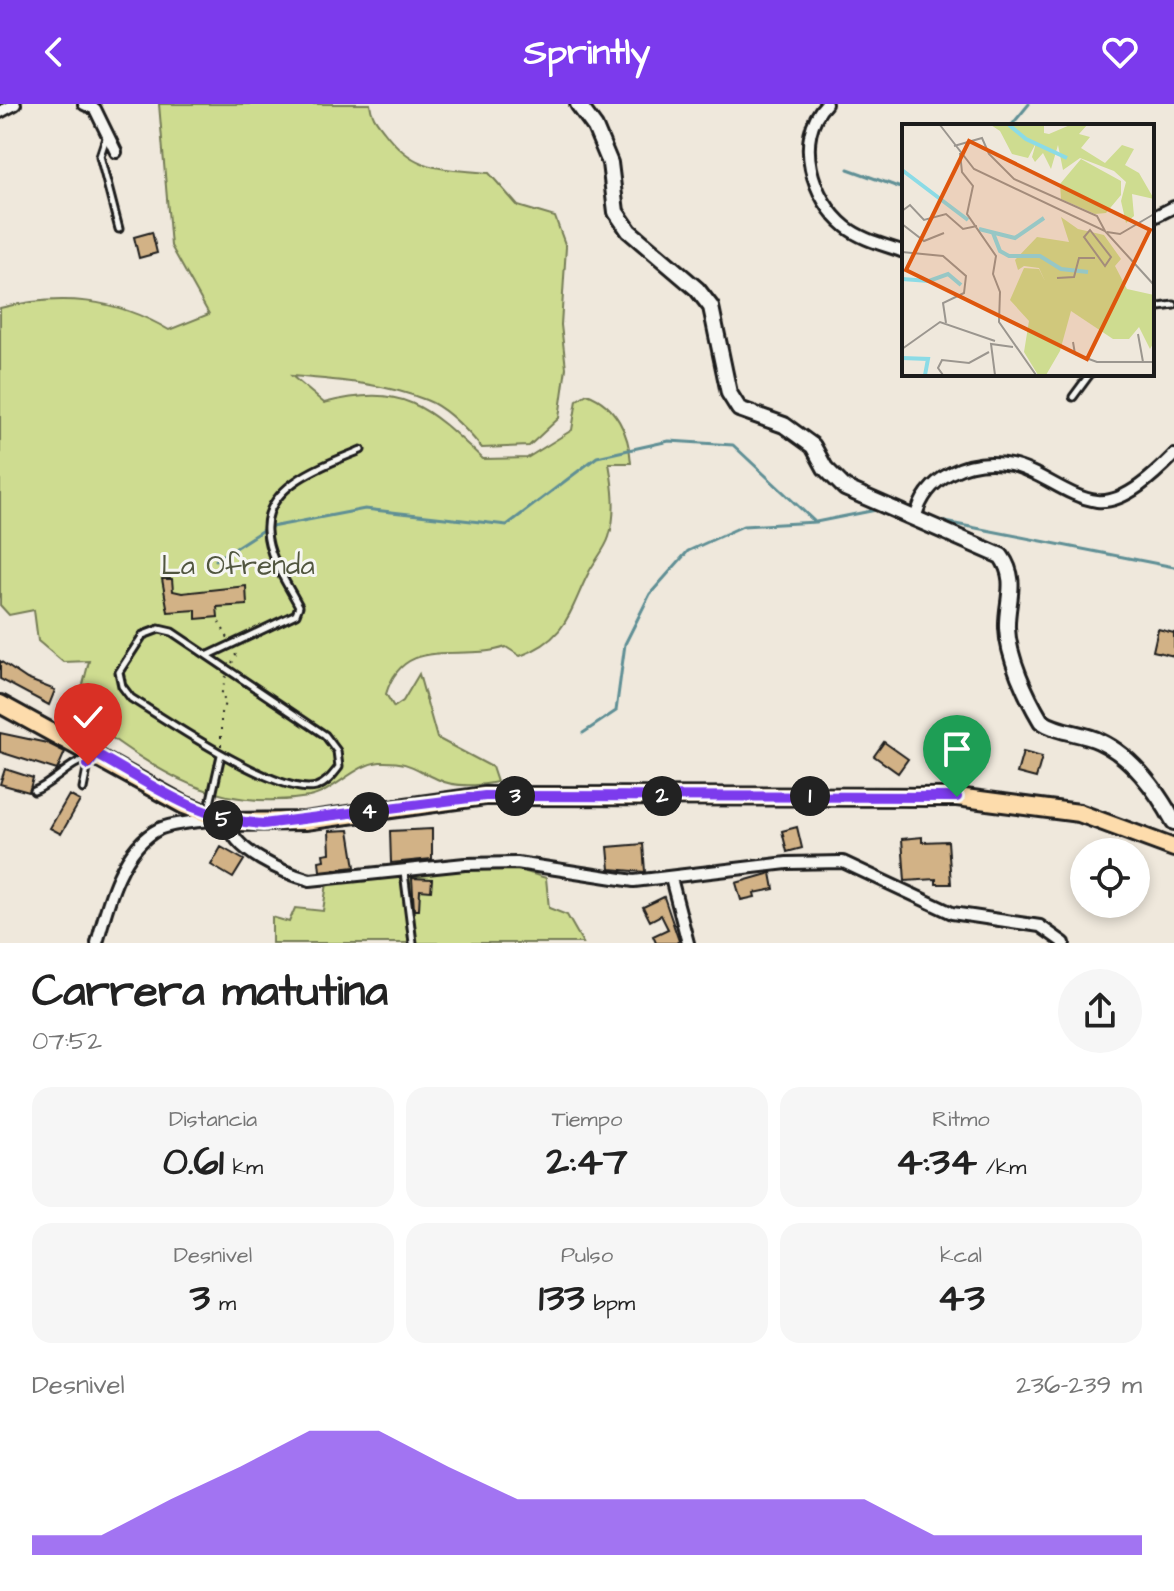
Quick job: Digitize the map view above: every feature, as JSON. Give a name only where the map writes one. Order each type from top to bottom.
[{"type":"main road","points":[[0,704],[93,757],[218,818],[305,821],[485,796],[957,797],[1079,813],[1174,848]]},
{"type":"street","points":[[0,112],[15,104]]},
{"type":"street","points":[[84,104],[95,109],[116,152]]},
{"type":"street","points":[[578,104],[595,127],[610,163],[614,202],[622,221],[664,264],[697,289],[711,307],[729,393],[739,409],[784,425],[813,446],[825,468],[845,488],[1001,556],[1013,584],[1007,628],[1013,654],[1041,721],[1050,727],[1101,741],[1144,779],[1174,822]]},
{"type":"street","points":[[826,104],[818,112],[811,132],[808,164],[819,190],[847,228],[902,251]]},
{"type":"street","points":[[1154,217],[1174,207]]},
{"type":"street","points":[[915,520],[934,481],[943,475],[981,465],[1011,465],[1096,501],[1127,493],[1157,473],[1174,455]]},
{"type":"street","points":[[97,943],[119,873],[144,842],[155,831],[168,826],[218,818],[233,837],[290,874],[310,880],[517,863],[634,881],[787,863],[843,862],[952,913],[1040,926],[1064,943]]},
{"type":"street","points":[[671,878],[688,943]]},
{"type":"lane","points":[[107,134],[100,156],[119,229]]},
{"type":"lane","points":[[1154,308],[1174,305]]},
{"type":"lane","points":[[1073,397],[1089,376]]},
{"type":"lane","points":[[208,655],[296,614],[299,606],[272,554],[266,528],[278,498],[309,472],[361,450]]},
{"type":"lane","points":[[159,629],[172,632],[208,655],[325,735],[337,751],[339,767],[329,780],[313,788],[268,777],[221,755],[131,698],[122,686],[119,672],[143,635],[159,629]]},
{"type":"lane","points":[[218,818],[221,755]]},
{"type":"lane","points":[[83,789],[93,757]]},
{"type":"lane","points":[[34,791],[51,785],[75,763],[93,757]]},
{"type":"lane","points":[[404,871],[413,943]]},
{"type":"path","points":[[219,622],[236,656],[227,669],[221,696],[226,701],[221,713],[221,755]]},
{"type":"green space","name":"La Ofrenda","points":[[159,104],[370,104],[379,125],[407,155],[443,169],[489,173],[518,206],[555,217],[566,247],[561,325],[566,368],[559,418],[529,446],[482,448],[442,408],[410,394],[360,383],[292,376],[324,403],[375,396],[412,404],[446,425],[483,459],[527,458],[572,430],[577,400],[587,394],[606,405],[619,421],[631,463],[609,463],[614,509],[609,537],[557,633],[536,649],[520,656],[506,647],[420,657],[406,663],[394,675],[386,694],[394,707],[403,701],[419,674],[437,738],[492,767],[497,782],[451,784],[404,764],[380,762],[362,768],[327,790],[309,797],[273,800],[211,792],[156,767],[76,712],[89,661],[63,662],[38,641],[34,610],[9,615],[0,605],[0,308],[44,301],[87,301],[128,311],[169,330],[209,314],[171,246]]},
{"type":"green space","points":[[525,865],[526,872],[546,878],[549,908],[567,915],[583,943],[272,943],[272,917],[289,922],[295,908],[323,911],[327,883]]},
{"type":"building","points":[[152,232],[157,253],[139,258],[134,237]]},
{"type":"building","points":[[162,579],[172,579],[173,591],[182,593],[246,586],[247,605],[217,607],[218,617],[196,619],[196,610],[168,612]]},
{"type":"building","points":[[1158,629],[1174,633],[1174,656],[1153,651]]},
{"type":"building","points":[[0,661],[27,679],[55,690],[49,705],[0,679]]},
{"type":"building","points":[[0,733],[47,743],[65,752],[57,770],[0,752]]},
{"type":"building","points":[[884,742],[908,759],[898,773],[874,756]]},
{"type":"building","points":[[1023,752],[1042,757],[1036,778],[1017,773]]},
{"type":"building","points":[[5,769],[33,778],[29,792],[0,784]]},
{"type":"building","points":[[69,795],[80,801],[61,834],[50,828]]},
{"type":"building","points":[[797,827],[802,848],[787,852],[782,831]]},
{"type":"building","points":[[432,829],[432,859],[391,863],[390,831]]},
{"type":"building","points":[[349,830],[355,867],[320,871],[319,861],[324,860],[323,854],[330,853],[329,831]]},
{"type":"building","points":[[922,837],[922,842],[948,841],[951,884],[936,884],[936,879],[905,881],[902,839]]},
{"type":"building","points":[[643,844],[645,872],[610,869],[608,847]]},
{"type":"building","points":[[221,847],[244,860],[233,878],[211,865]]},
{"type":"building","points":[[771,873],[774,889],[754,893],[755,897],[741,900],[736,883]]},
{"type":"building","points":[[412,878],[432,879],[431,891],[420,890],[419,910],[414,910]]},
{"type":"building","points":[[664,897],[679,941],[676,943],[656,943],[653,936],[668,929],[661,915],[650,921],[643,907]]},
{"type":"waterway","points":[[1013,124],[1029,104]]},
{"type":"waterway","points":[[848,169],[902,188]]},
{"type":"waterway","points":[[216,560],[266,528],[365,509],[507,525],[597,457],[669,441],[733,445],[814,521]]},
{"type":"waterway","points":[[583,733],[616,711],[625,644],[650,594],[688,551],[743,526],[816,522],[881,509]]},
{"type":"waterway","points":[[935,520],[1174,567]]},
{"type":"route","points":[[88,765],[89,759],[96,754],[197,811],[229,822],[263,824],[334,818],[485,796],[957,797]]}]
